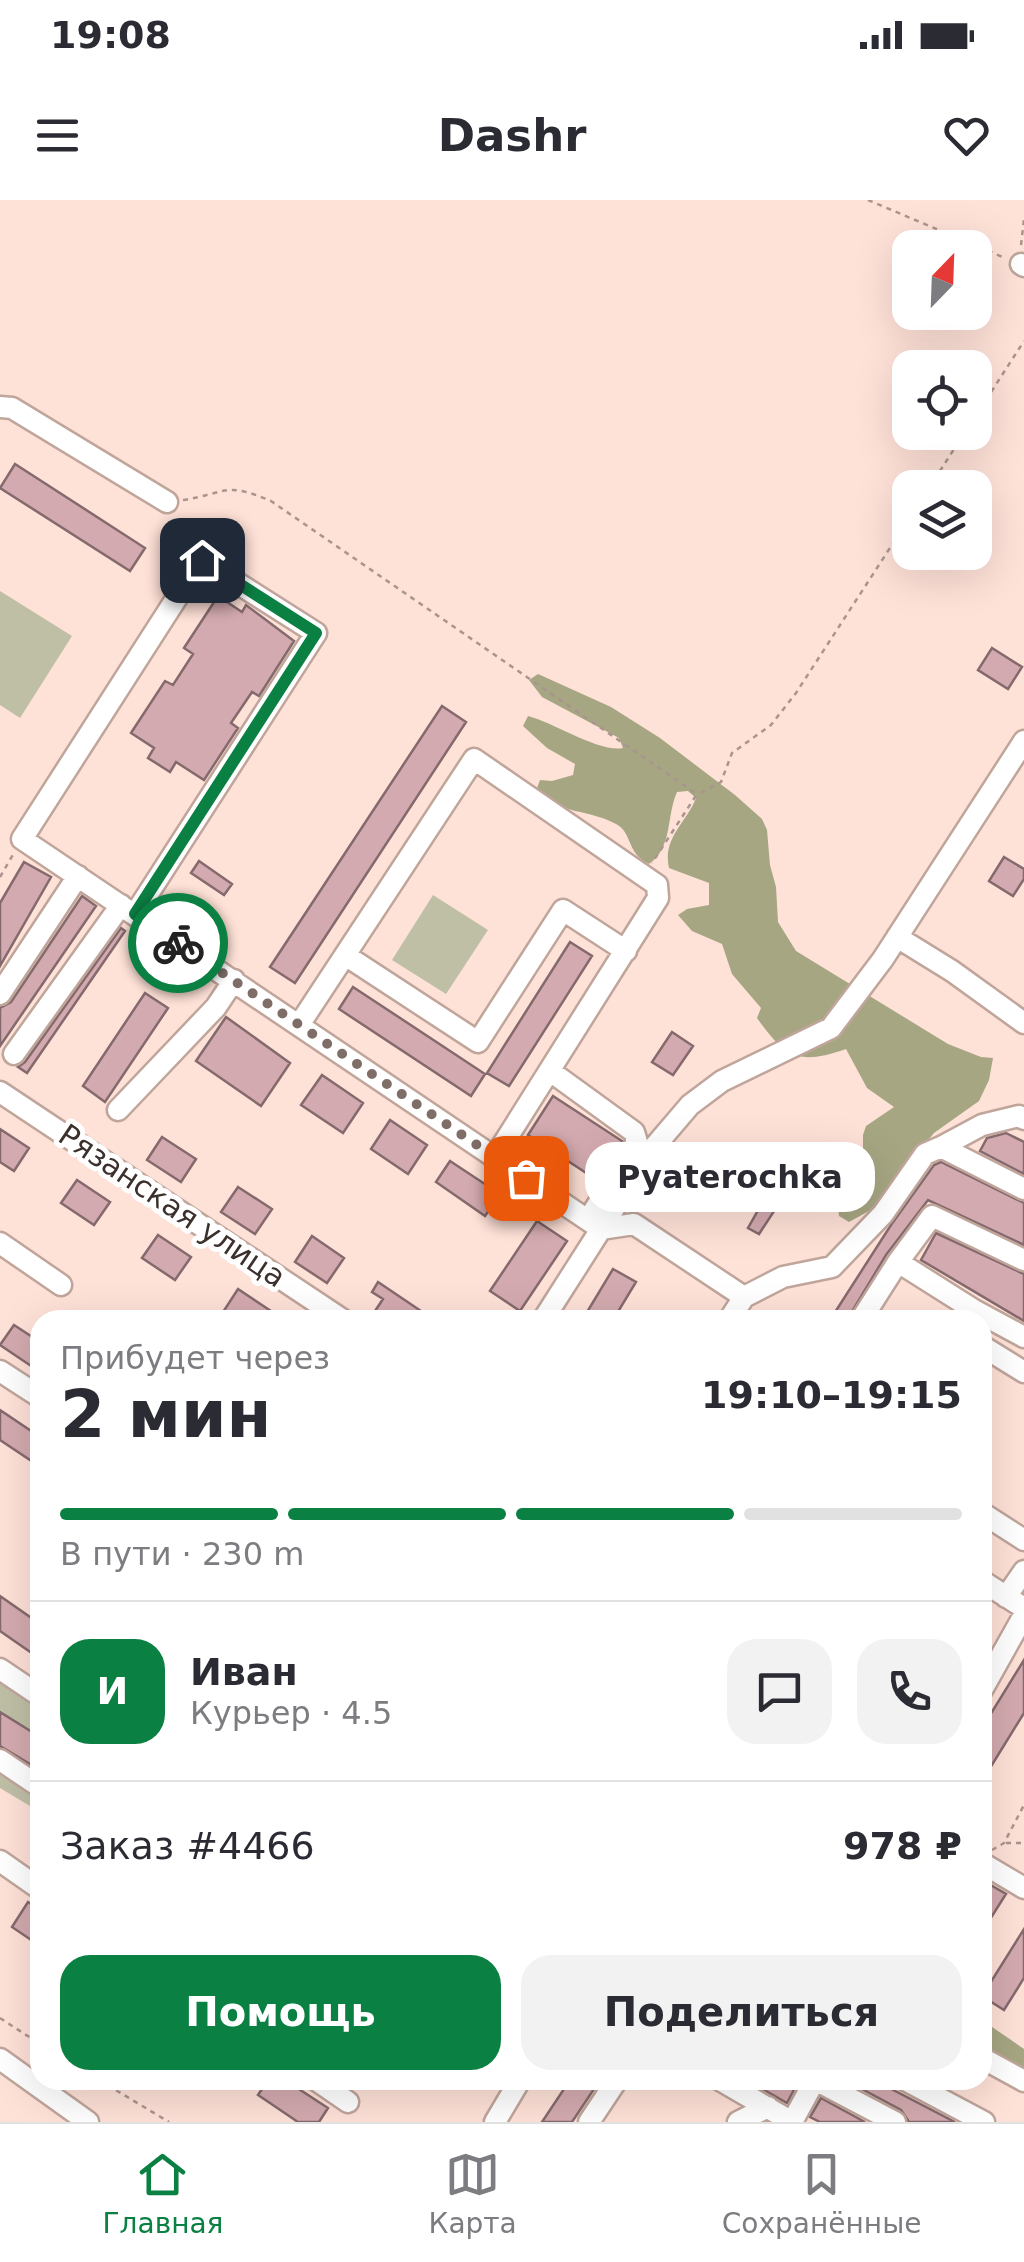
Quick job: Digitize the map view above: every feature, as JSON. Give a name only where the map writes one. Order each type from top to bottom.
[{"type":"street","points":[[0,408],[12,408],[167,502]]},
{"type":"street","points":[[14,1054],[128,910],[316,633],[202,560],[22,839],[128,910],[234,980],[595,1224],[634,1224],[744,1296]]},
{"type":"street","points":[[595,1224],[690,1105],[722,1081],[832,1028],[1024,741]]},
{"type":"street","points":[[299,1025],[474,759],[656,885],[658,898],[495,1158]]},
{"type":"street","points":[[0,994],[78,876]]},
{"type":"street","points":[[345,955],[478,1042],[563,910],[626,951]]},
{"type":"street","points":[[899,933],[1024,1023]]},
{"type":"street","points":[[118,1110],[216,1007],[234,980]]},
{"type":"street","points":[[548,1310],[637,1142],[634,1132],[550,1071]]},
{"type":"street","name":"Рязанская улица","points":[[0,1092],[328,1310]]},
{"type":"street","points":[[735,1310],[744,1296],[783,1277],[832,1267],[883,1214],[925,1154],[982,1125],[1024,1118]]},
{"type":"street","points":[[941,1147],[1024,1190]]},
{"type":"street","points":[[867,1310],[932,1216],[1024,1260]]},
{"type":"street","points":[[0,1242],[61,1285]]},
{"type":"street","points":[[898,1262],[964,1310]]},
{"type":"street","points":[[992,1324],[1024,1337]]},
{"type":"street","points":[[992,1352],[1024,1372]]},
{"type":"street","points":[[0,1371],[30,1390]]},
{"type":"street","points":[[992,1520],[1024,1540]]},
{"type":"street","points":[[992,1667],[1018,1606],[1024,1571]]},
{"type":"street","points":[[992,1588],[1018,1606]]},
{"type":"street","points":[[0,1670],[30,1690]]},
{"type":"street","points":[[0,1760],[30,1780]]},
{"type":"street","points":[[0,1861],[30,1882]]},
{"type":"street","points":[[992,1867],[1024,1888]]},
{"type":"street","points":[[0,2059],[30,2078]]},
{"type":"street","points":[[992,2064],[1024,2082]]},
{"type":"street","points":[[46,2090],[82,2120]]},
{"type":"street","points":[[331,2090],[348,2102]]},
{"type":"street","points":[[495,2122],[514,2090]]},
{"type":"street","points":[[589,2122],[610,2090]]},
{"type":"street","points":[[738,2090],[792,2122],[810,2090]]},
{"type":"street","points":[[834,2090],[894,2122]]},
{"type":"street","points":[[923,2090],[984,2122]]},
{"type":"street","points":[[738,2122],[768,2107]]},
{"type":"path","points":[[868,200],[1022,265],[1024,220]]},
{"type":"path","points":[[992,391],[1024,342]]},
{"type":"path","points":[[167,502],[205,496],[220,488],[245,490],[271,501],[698,794],[644,876]]},
{"type":"path","points":[[701,794],[720,782],[732,753],[770,726],[796,693],[892,546]]},
{"type":"path","points":[[0,877],[22,839]]},
{"type":"path","points":[[992,1853],[1004,1844],[1024,1805]]},
{"type":"path","points":[[1018,1818],[1024,1815]]},
{"type":"path","points":[[1004,1844],[1024,1843]]},
{"type":"path","points":[[0,2018],[30,2038]]},
{"type":"path","points":[[116,2090],[169,2122]]},
{"type":"green space","points":[[0,591],[72,636],[20,718],[0,705]]},
{"type":"green space","points":[[538,674],[611,707],[660,738],[762,819],[776,887],[778,922],[796,951],[948,1044],[993,1058],[989,1080],[979,1101],[934,1133],[878,1206],[849,1222],[839,1216],[838,1206],[853,1190],[863,1169],[866,1126],[894,1107],[867,1088],[846,1049],[804,1057],[776,1042],[757,1018],[761,1008],[732,974],[722,944],[692,931],[678,915],[709,905],[709,883],[669,868],[672,839],[696,798],[688,791],[677,792],[666,840],[649,864],[616,824],[555,804],[536,791],[540,780],[573,775],[575,764],[547,748],[523,726],[528,716],[602,746],[623,748],[619,738],[542,697],[529,680]]},
{"type":"green space","points":[[433,895],[488,930],[446,994],[392,960]]},
{"type":"green space","points":[[0,1682],[30,1702],[30,1806],[0,1788]]},
{"type":"green space","points":[[992,2027],[1024,2049],[1024,2074],[992,2052]]},
{"type":"building","points":[[15,464],[145,548],[130,571],[0,488]]},
{"type":"building","points":[[218,596],[242,612],[246,605],[294,641],[259,696],[252,692],[231,723],[238,728],[204,780],[176,762],[170,772],[148,758],[154,748],[131,733],[165,681],[173,685],[193,654],[184,648]]},
{"type":"building","points":[[992,648],[1022,667],[1008,689],[978,670]]},
{"type":"building","points":[[442,706],[466,722],[295,983],[270,967]]},
{"type":"building","points":[[1004,857],[1024,869],[1024,879],[1013,896],[989,881]]},
{"type":"building","points":[[199,861],[232,884],[224,895],[191,873]]},
{"type":"building","points":[[24,862],[51,877],[0,966],[0,903]]},
{"type":"building","points":[[82,896],[96,906],[0,1046],[0,1008],[11,1002]]},
{"type":"building","points":[[121,928],[125,931],[27,1073],[18,1067],[25,1062]]},
{"type":"building","points":[[570,942],[592,956],[509,1086],[487,1073]]},
{"type":"building","points":[[353,987],[485,1074],[471,1096],[339,1009]]},
{"type":"building","points":[[145,993],[168,1008],[105,1102],[83,1086]]},
{"type":"building","points":[[226,1017],[290,1063],[261,1106],[196,1061]]},
{"type":"building","points":[[672,1032],[693,1046],[673,1075],[652,1062]]},
{"type":"building","points":[[322,1075],[363,1103],[343,1133],[301,1105]]},
{"type":"building","points":[[553,1096],[622,1141],[597,1180],[528,1135]]},
{"type":"building","points":[[390,1120],[427,1145],[408,1174],[371,1149]]},
{"type":"building","points":[[0,1129],[29,1148],[14,1171],[0,1162]]},
{"type":"building","points":[[1006,1133],[1024,1142],[1024,1174],[980,1151],[987,1138]]},
{"type":"building","points":[[162,1137],[196,1159],[181,1182],[147,1160]]},
{"type":"building","points":[[450,1161],[500,1194],[485,1216],[436,1182]]},
{"type":"building","points":[[941,1162],[1024,1203],[1024,1245],[928,1200],[886,1255],[853,1310],[836,1310],[891,1225],[934,1165]]},
{"type":"building","points":[[77,1180],[110,1202],[94,1225],[61,1203]]},
{"type":"building","points":[[238,1187],[272,1209],[255,1234],[221,1212]]},
{"type":"building","points":[[769,1191],[782,1199],[759,1234],[748,1228]]},
{"type":"building","points":[[537,1221],[567,1241],[521,1310],[490,1291]]},
{"type":"building","points":[[936,1233],[1024,1274],[1024,1321],[921,1260]]},
{"type":"building","points":[[158,1235],[191,1257],[175,1280],[142,1258]]},
{"type":"building","points":[[312,1236],[344,1258],[327,1283],[295,1262]]},
{"type":"building","points":[[613,1269],[636,1282],[619,1310],[588,1310]]},
{"type":"building","points":[[378,1282],[420,1310],[376,1310],[383,1299],[372,1292]]},
{"type":"building","points":[[238,1289],[270,1310],[224,1310]]},
{"type":"building","points":[[14,1325],[30,1335],[30,1365],[0,1345]]},
{"type":"building","points":[[0,1410],[30,1430],[30,1460],[0,1440]]},
{"type":"building","points":[[0,1596],[30,1617],[30,1652],[0,1631]]},
{"type":"building","points":[[1024,1660],[1024,1713],[992,1765],[992,1712]]},
{"type":"building","points":[[0,1712],[30,1731],[30,1764],[0,1746]]},
{"type":"building","points":[[992,1886],[1006,1894],[992,1916]]},
{"type":"building","points":[[28,1902],[30,1903],[30,1939],[12,1927]]},
{"type":"building","points":[[1024,1929],[1024,1978],[1004,2010],[992,2002],[992,1980]]},
{"type":"building","points":[[261,2090],[300,2090],[328,2108],[319,2122],[298,2122],[258,2095]]},
{"type":"building","points":[[563,2090],[593,2090],[572,2122],[542,2122]]},
{"type":"building","points":[[764,2090],[794,2090],[787,2103]]},
{"type":"building","points":[[864,2090],[893,2090],[955,2122],[909,2122],[901,2110]]},
{"type":"building","points":[[821,2098],[865,2122],[820,2122],[810,2117]]},
{"type":"way so far","points":[[178,943],[526,1178]]},
{"type":"place","name":"Pyaterochka","points":[[526,1178]]},
{"type":"route","points":[[178,943],[135,914],[316,633],[202,560]]}]
